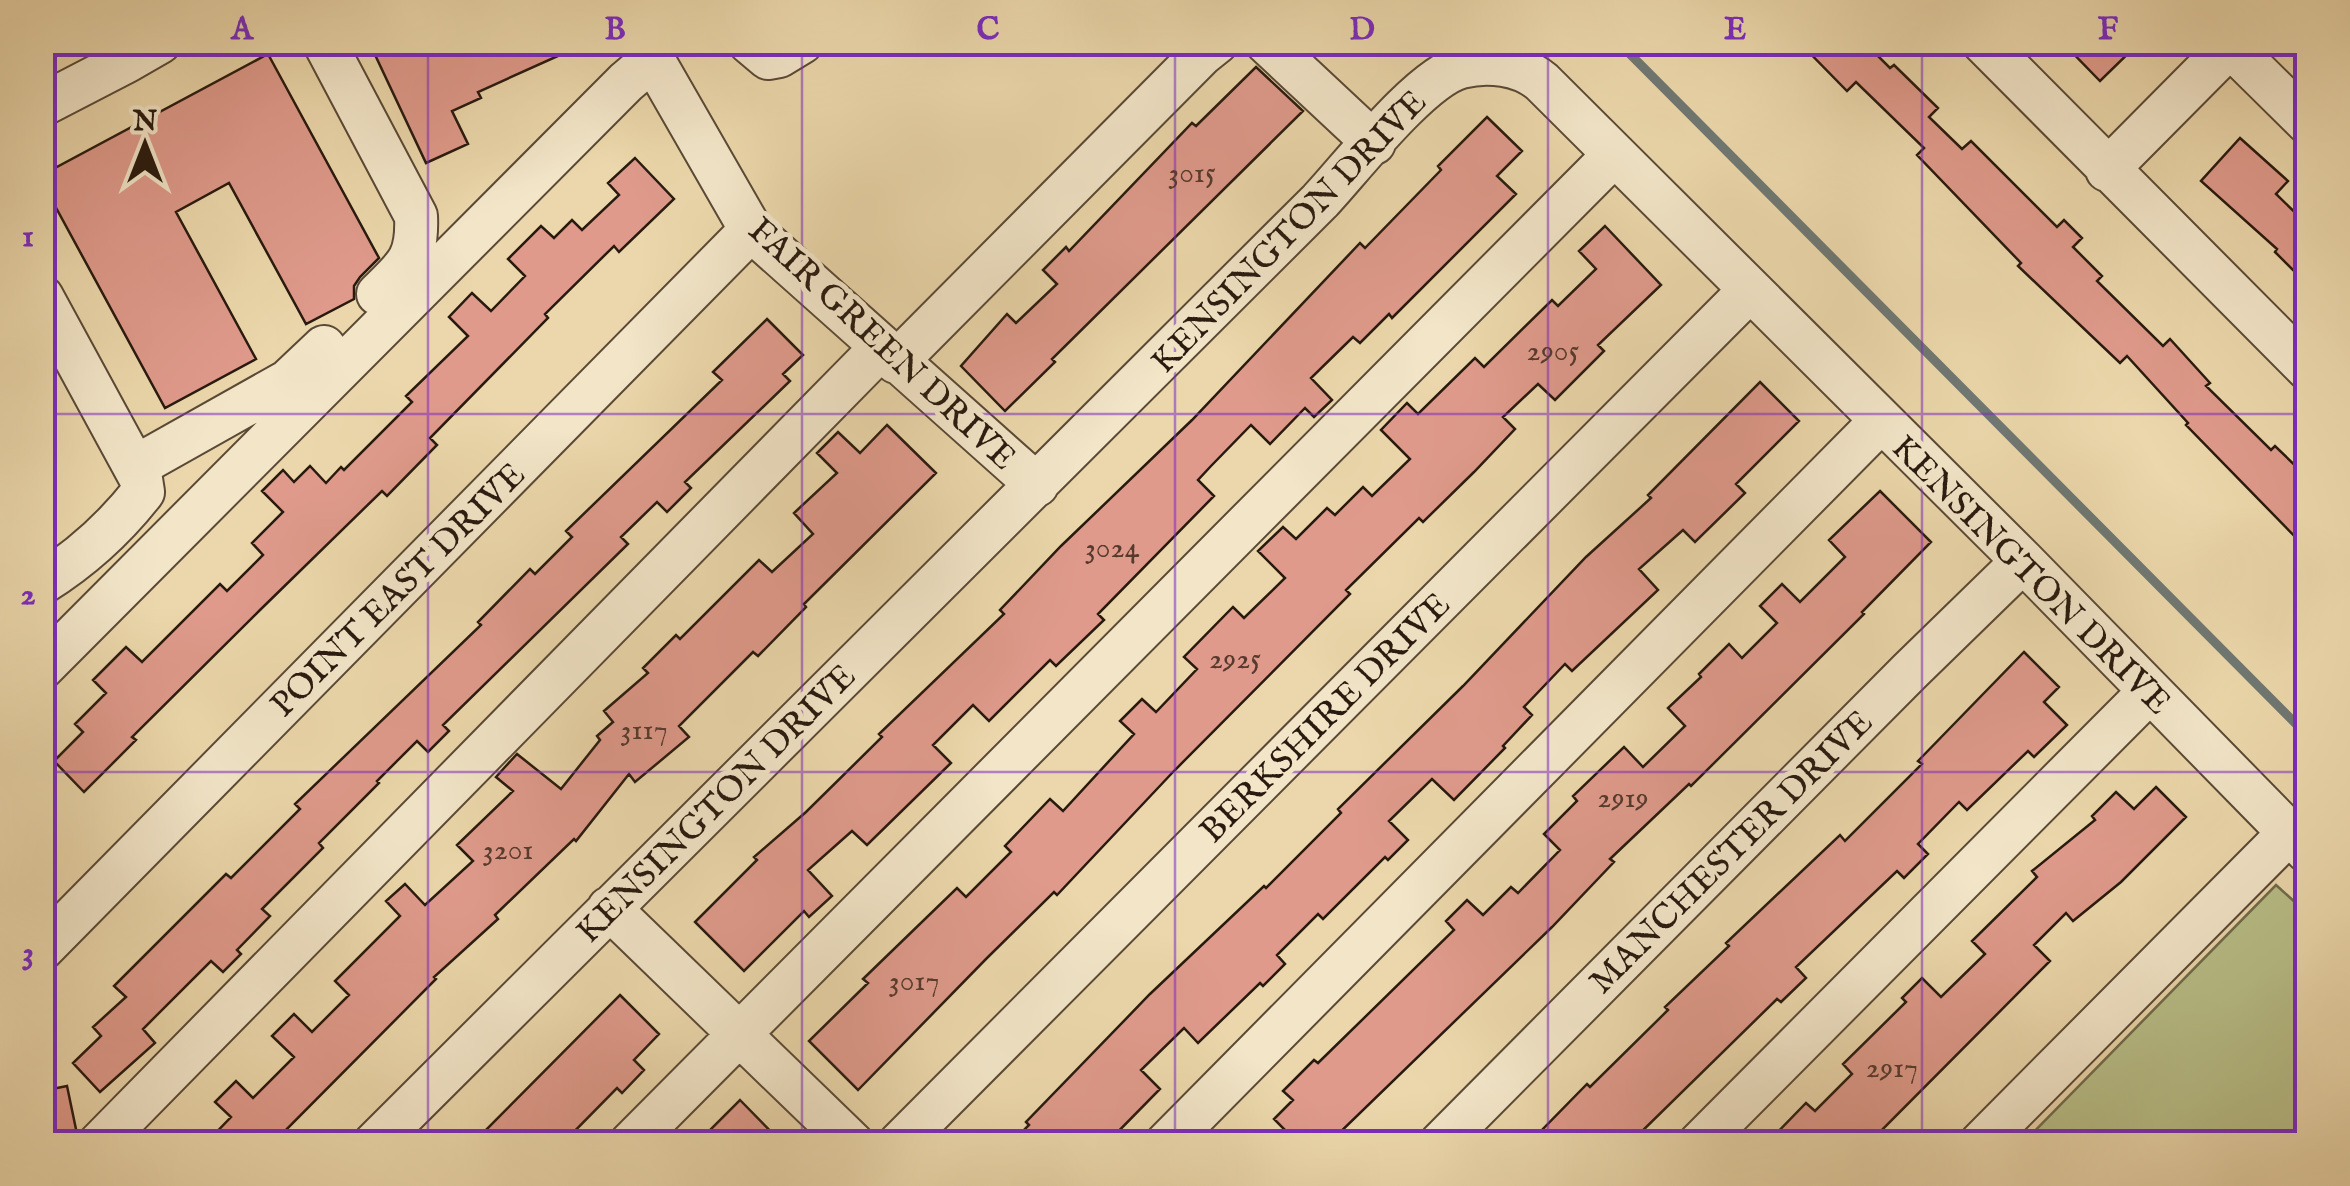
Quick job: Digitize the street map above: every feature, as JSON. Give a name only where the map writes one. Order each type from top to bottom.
[{"type":"street","points":[[135,467],[288,381],[410,264],[418,240],[416,216],[324,42]]},
{"type":"street","points":[[750,42],[768,58],[802,42]]},
{"type":"street","points":[[99,1144],[889,354],[1217,42]]},
{"type":"street","points":[[1266,42],[1374,143]]},
{"type":"street","points":[[1983,42],[2308,369]]},
{"type":"street","points":[[2107,170],[2230,44],[2308,123]]},
{"type":"street","points":[[42,105],[135,49]]},
{"type":"street","points":[[42,668],[626,82],[648,51]]},
{"type":"street","name":"FAIR GREEN DRIVE","points":[[648,51],[751,230],[1036,484]]},
{"type":"street","name":"KENSINGTON DRIVE","points":[[374,1144],[1320,201],[1426,87],[1458,68],[1494,63],[1531,72],[2297,843]]},
{"type":"street","points":[[630,1144],[1614,155]]},
{"type":"street","name":"POINT EAST DRIVE","points":[[42,949],[751,230]]},
{"type":"street","name":"BERKSHIRE DRIVE","points":[[899,1144],[1749,291]]},
{"type":"street","points":[[42,297],[142,479],[143,492],[77,562],[42,583]]},
{"type":"street","points":[[1166,1144],[1880,421]]},
{"type":"street","name":"MANCHESTER DRIVE","points":[[1440,1144],[2022,562]]},
{"type":"street","points":[[1699,1144],[2148,692]]},
{"type":"street","points":[[1980,1144],[2297,843]]},
{"type":"street","points":[[609,908],[853,1144]]},
{"type":"green space","points":[[2276,885],[2307,913],[2307,1143],[2023,1143]]},
{"type":"building","points":[[369,42],[589,42],[478,92],[481,98],[452,111],[468,144],[426,163]]},
{"type":"building","points":[[1799,42],[1864,42],[1938,108],[1929,117],[1962,149],[1971,141],[2057,227],[2064,220],[2082,238],[2073,247],[2102,276],[2097,281],[2163,346],[2170,339],[2210,383],[2206,386],[2271,450],[2275,446],[2308,478],[2308,550],[2186,425],[2127,356],[2120,363],[2018,266],[2021,263],[1917,155],[1924,148],[1856,82],[1847,91]]},
{"type":"building","points":[[2062,42],[2140,42],[2100,81]]},
{"type":"building","points":[[268,54],[379,258],[354,286],[354,299],[306,324],[229,183],[176,212],[256,359],[165,408],[42,182],[42,175]]},
{"type":"building","points":[[1256,67],[1303,111],[1052,359],[1055,362],[1005,411],[961,366],[1007,314],[1016,323],[1057,284],[1043,270],[1066,247],[1069,251],[1192,123],[1196,126]]},
{"type":"building","points":[[1487,117],[1522,151],[1497,176],[1516,194],[1392,318],[1389,314],[1360,343],[1353,337],[1311,378],[1332,400],[1314,417],[1305,408],[1270,444],[1251,425],[1211,466],[1198,480],[1214,496],[1098,614],[1104,620],[1056,666],[1050,660],[989,721],[973,705],[933,745],[951,763],[867,845],[852,831],[808,870],[832,896],[809,917],[804,911],[744,971],[695,922],[757,860],[754,857],[806,812],[882,737],[879,734],[1004,614],[1000,610],[1061,546],[1192,420],[1360,243],[1365,248]]},
{"type":"building","points":[[2240,138],[2288,181],[2276,194],[2308,225],[2308,285],[2275,252],[2277,249],[2201,181]]},
{"type":"building","points":[[635,158],[674,199],[619,252],[614,246],[545,314],[548,318],[430,438],[437,445],[387,496],[382,491],[260,610],[132,737],[136,740],[84,792],[54,761],[83,732],[75,724],[106,693],[93,680],[126,647],[142,662],[220,584],[227,591],[263,555],[252,543],[283,512],[262,491],[283,470],[294,482],[310,466],[326,483],[341,467],[344,470],[412,402],[406,396],[468,336],[449,317],[472,293],[491,311],[525,276],[508,259],[541,226],[554,238],[572,220],[582,230],[619,195],[608,183]]},
{"type":"building","points":[[1605,226],[1661,285],[1598,345],[1604,351],[1555,400],[1538,384],[1503,417],[1515,429],[1474,472],[1423,522],[1419,518],[1346,590],[1350,594],[1057,895],[1054,892],[858,1090],[809,1041],[868,983],[863,979],[957,888],[966,897],[1011,852],[1005,846],[1050,799],[1063,811],[1134,734],[1120,721],[1142,699],[1156,712],[1197,669],[1184,657],[1233,607],[1244,618],[1285,578],[1258,551],[1283,527],[1296,539],[1327,508],[1335,515],[1363,487],[1372,496],[1410,459],[1381,430],[1407,403],[1418,414],[1475,358],[1484,367],[1552,300],[1558,306],[1596,269],[1579,251]]},
{"type":"building","points":[[767,319],[803,355],[783,374],[790,381],[685,482],[691,488],[667,512],[657,502],[621,537],[628,544],[443,725],[449,731],[428,752],[417,741],[377,781],[319,843],[323,848],[262,909],[270,916],[237,950],[241,954],[223,972],[211,961],[143,1029],[155,1043],[100,1092],[73,1063],[101,1036],[93,1027],[126,997],[114,986],[226,874],[231,878],[300,809],[295,804],[481,625],[478,622],[530,569],[535,574],[572,537],[566,531],[722,380],[713,372]]},
{"type":"building","points":[[1760,382],[1799,421],[1736,484],[1745,493],[1695,542],[1683,530],[1639,569],[1658,590],[1572,671],[1565,664],[1524,707],[1532,715],[1454,800],[1432,779],[1389,821],[1408,840],[1388,860],[1385,857],[1323,919],[1318,914],[1277,955],[1285,964],[1198,1043],[1184,1028],[1141,1070],[1160,1089],[1106,1144],[1010,1144],[1029,1125],[1026,1122],[1150,994],[1341,813],[1338,809],[1586,557],[1651,498],[1648,495]]},
{"type":"building","points":[[887,425],[936,473],[804,604],[806,607],[758,656],[753,652],[679,726],[689,737],[635,782],[629,774],[576,841],[495,915],[498,919],[434,977],[272,1144],[205,1144],[231,1117],[215,1102],[236,1081],[253,1098],[294,1057],[272,1036],[294,1014],[312,1032],[349,995],[335,981],[400,916],[386,901],[405,884],[425,905],[473,861],[457,845],[513,791],[496,777],[517,754],[561,789],[600,740],[597,736],[613,722],[604,711],[648,673],[643,668],[676,635],[680,639],[759,560],[772,572],[813,534],[794,513],[837,473],[817,453],[838,432],[860,453]]},
{"type":"building","points":[[1880,491],[1931,542],[1864,614],[1691,786],[1610,859],[1614,862],[1552,927],[1328,1144],[1269,1144],[1284,1129],[1274,1119],[1293,1100],[1283,1091],[1314,1060],[1318,1063],[1454,930],[1446,921],[1467,900],[1483,915],[1511,887],[1518,893],[1560,850],[1544,834],[1577,801],[1573,796],[1624,747],[1643,767],[1685,726],[1668,708],[1729,644],[1742,658],[1777,623],[1760,606],[1782,584],[1800,602],[1845,557],[1829,540]]},
{"type":"building","points":[[2024,652],[2059,687],[2044,702],[2067,725],[2034,757],[2028,751],[1967,810],[1959,802],[1918,844],[1928,854],[1904,878],[1897,871],[1796,967],[1806,978],[1781,1002],[1777,999],[1629,1144],[1550,1144],[1539,1133],[1668,1010],[1665,1007],[1729,946],[1726,943],[1840,835],[1845,841]]},
{"type":"building","points":[[2156,787],[2186,817],[2121,882],[2073,921],[2066,913],[2034,945],[2050,961],[1868,1144],[1766,1144],[1806,1103],[1815,1111],[1852,1074],[1843,1064],[1906,1002],[1902,998],[1922,978],[1941,997],[1985,954],[1972,941],[2037,877],[2032,871],[2095,820],[2092,816],[2116,792],[2134,809]]},
{"type":"building","points":[[620,995],[659,1034],[634,1060],[644,1070],[622,1093],[617,1088],[562,1144],[472,1144]]},
{"type":"building","points":[[67,1086],[77,1134],[42,1142],[42,1091]]},
{"type":"building","points":[[740,1100],[783,1144],[696,1144]]},
{"type":"waterway","points":[[1618,42],[2308,736]]}]
